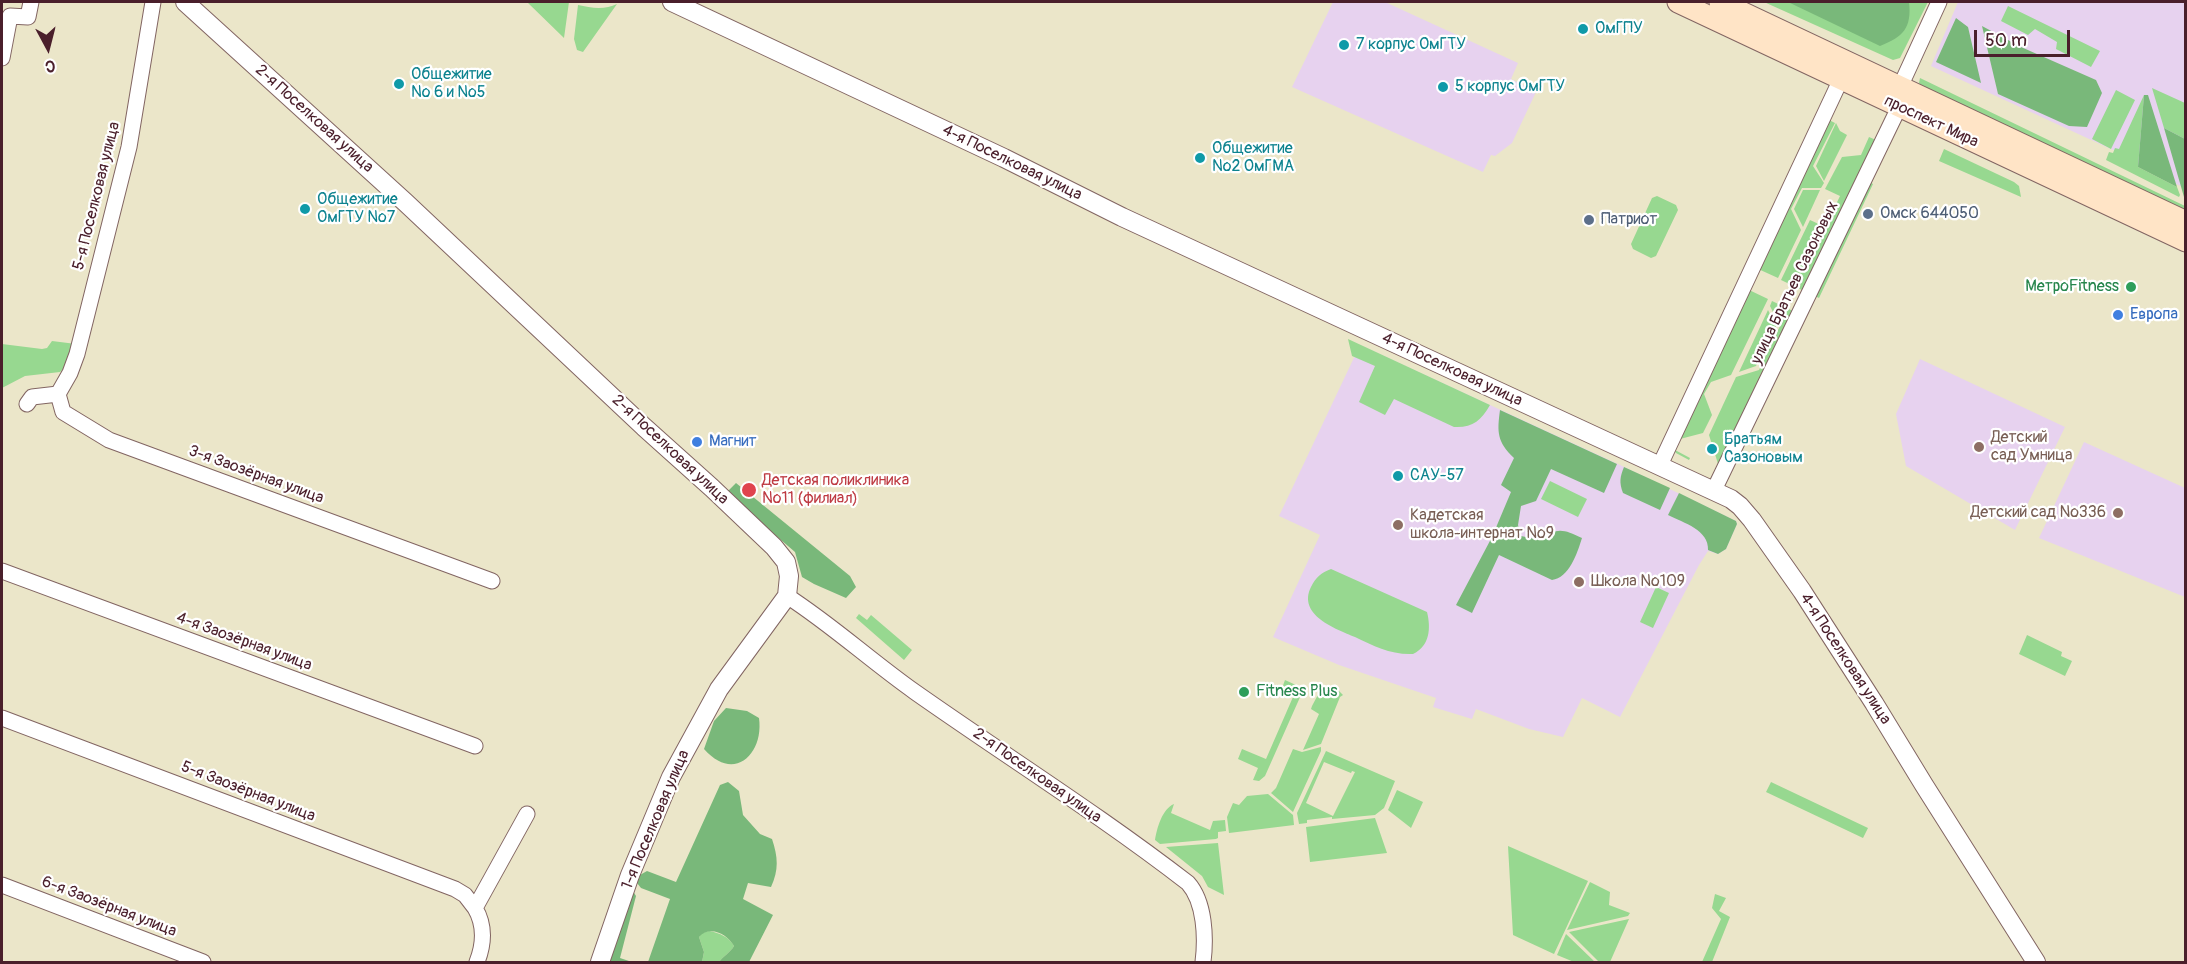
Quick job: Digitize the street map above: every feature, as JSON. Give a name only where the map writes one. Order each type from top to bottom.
[{"type":"main road","name":"проспект Мира","points":[[1678,2],[1841,79],[1902,95],[2186,222]]},
{"type":"main road","name":"проспект Мира","points":[[1720,2],[2186,241]]},
{"type":"street","points":[[2,58],[10,16],[28,17],[31,2]]},
{"type":"street","name":"5-я Поселковая улица","points":[[58,394],[70,373],[77,354],[129,147],[153,2]]},
{"type":"street","name":"2-я Поселковая улица","points":[[185,2],[405,202],[774,547],[786,562],[789,576],[787,596],[826,622],[888,672],[1188,883],[1196,891],[1199,901],[1204,939],[1203,963]]},
{"type":"street","name":"4-я Поселковая улица","points":[[672,2],[1004,158],[1122,217],[1714,490],[1740,506],[1802,591],[2036,963]]},
{"type":"street","name":"улица Братьев Сазоновых","points":[[1714,490],[1806,302],[1902,95],[1939,2]]},
{"type":"street","points":[[1660,465],[1841,79]]},
{"type":"street","points":[[27,404],[33,397],[58,394]]},
{"type":"street","name":"3-я Заозёрная улица","points":[[58,394],[63,412],[109,440],[492,581]]},
{"type":"street","name":"4-я Заозёрная улица","points":[[2,571],[475,746]]},
{"type":"street","name":"1-я Поселковая улица","points":[[604,962],[634,866],[671,777],[720,689],[787,596]]},
{"type":"street","name":"5-я Заозёрная улица","points":[[2,718],[454,889],[465,895],[475,908]]},
{"type":"street","points":[[477,963],[482,938],[482,919],[475,908],[527,814]]},
{"type":"street","name":"6-я Заозёрная улица","points":[[2,885],[203,963]]},
{"type":"shaded area","points":[[1333,2],[1385,2],[1518,63],[1511,79],[1536,92],[1512,143],[1495,156],[1491,155],[1483,172],[1292,87]]},
{"type":"shaded area","points":[[1958,2],[2185,2],[2185,188],[2128,162],[2126,156],[1931,66]]},
{"type":"shaded area","points":[[1360,345],[1736,521],[1737,524],[1726,549],[1718,554],[1708,551],[1699,565],[1620,717],[1582,698],[1563,737],[1529,729],[1476,709],[1472,719],[1433,707],[1436,698],[1339,665],[1273,637],[1320,535],[1279,516]]},
{"type":"shaded area","name":"Детский сад Умница","points":[[1920,359],[2065,427],[2015,530],[1906,466],[1896,414]]},
{"type":"shaded area","name":"Детский сад №336","points":[[2084,442],[2185,488],[2185,597],[2039,538]]},
{"type":"green space","points":[[527,2],[569,2],[564,38]]},
{"type":"green space","points":[[1764,2],[1928,2],[1900,58],[1893,60]]},
{"type":"green space","points":[[1788,2],[1909,2],[1910,11],[1907,25],[1900,35],[1880,46]]},
{"type":"green space","points":[[617,4],[583,52],[577,50],[574,39],[578,5],[598,8]]},
{"type":"green space","points":[[2008,6],[2100,51],[2091,67],[2056,49],[2057,42],[2035,29],[2028,35],[2001,21]]},
{"type":"green space","points":[[1956,18],[1968,27],[1981,83],[1936,62]]},
{"type":"green space","points":[[1982,26],[2021,47],[2096,80],[2102,93],[2087,127],[2069,126],[1998,94]]},
{"type":"green space","points":[[1920,78],[2185,206],[2185,212],[1921,86]]},
{"type":"green space","points":[[2152,88],[2185,103],[2185,139],[2164,128]]},
{"type":"green space","points":[[2116,90],[2135,100],[2111,149],[2092,139]]},
{"type":"green space","points":[[2144,95],[2138,167],[2177,187],[2179,197],[2106,160],[2109,152],[2113,153],[2115,148],[2119,149]]},
{"type":"green space","points":[[2144,95],[2148,95],[2177,187],[2138,167]]},
{"type":"green space","points":[[1827,119],[1835,123],[1813,166],[1824,183],[1821,188],[1802,188],[1791,209],[1801,230],[1778,278],[1756,268]]},
{"type":"green space","points":[[1836,123],[1840,131],[1847,135],[1824,181],[1816,166]]},
{"type":"green space","points":[[2164,128],[2185,139],[2185,198],[2184,197]]},
{"type":"green space","points":[[1869,137],[1876,140],[1804,291],[1781,280],[1810,220],[1825,227],[1840,196],[1825,189],[1842,157],[1861,155]]},
{"type":"green space","points":[[1944,149],[2014,182],[2019,186],[2021,197],[1939,161]]},
{"type":"green space","points":[[1868,181],[1873,184],[1819,298],[1813,295]]},
{"type":"green space","points":[[1803,190],[1820,190],[1803,227],[1794,209]]},
{"type":"green space","points":[[1657,196],[1676,205],[1678,210],[1656,256],[1651,258],[1633,249],[1631,244],[1652,198]]},
{"type":"green space","points":[[1747,289],[1768,299],[1731,375],[1711,382],[1704,394],[1712,415],[1703,433],[1680,439],[1675,450],[1690,458],[1689,460],[1673,449]]},
{"type":"green space","points":[[1772,301],[1795,312],[1719,467],[1709,435],[1736,377],[1759,370],[1780,326],[1770,306]]},
{"type":"green space","points":[[1768,310],[1776,326],[1756,366],[1739,372]]},
{"type":"green space","points":[[1348,339],[1490,405],[1483,415],[1471,425],[1460,427],[1454,427],[1394,399],[1385,415],[1359,402],[1375,366],[1352,356]]},
{"type":"green space","points":[[52,341],[76,344],[69,364],[60,372],[25,376],[2,388],[2,344],[42,349],[47,348]]},
{"type":"green space","points":[[1500,410],[1617,464],[1604,493],[1551,469],[1536,501],[1521,506],[1518,525],[1521,536],[1540,540],[1556,531],[1582,538],[1572,564],[1563,575],[1552,580],[1499,555],[1472,613],[1456,605],[1492,537],[1511,492],[1501,485],[1514,458],[1501,442]]},
{"type":"green space","points":[[1624,467],[1670,488],[1660,510],[1623,493],[1620,480]]},
{"type":"green space","points":[[1550,481],[1587,499],[1578,517],[1541,499]]},
{"type":"green space","points":[[736,483],[850,576],[856,587],[846,598],[802,577],[795,552],[726,493]]},
{"type":"green space","points":[[1679,493],[1736,521],[1737,524],[1726,549],[1718,554],[1708,550],[1707,543],[1700,532],[1668,515]]},
{"type":"green space","points":[[1331,569],[1427,612],[1428,636],[1419,651],[1405,654],[1376,647],[1321,620],[1309,606],[1308,597],[1317,578]]},
{"type":"green space","points":[[1656,587],[1669,593],[1653,628],[1640,622]]},
{"type":"green space","points":[[859,614],[867,620],[871,615],[912,650],[904,660],[856,618]]},
{"type":"green space","points":[[2027,635],[2062,652],[2061,656],[2072,661],[2065,676],[2019,654]]},
{"type":"green space","points":[[1285,680],[1298,686],[1301,695],[1265,776],[1259,781],[1253,780],[1258,768],[1238,759],[1242,749],[1266,759],[1293,697],[1281,691]]},
{"type":"green space","points":[[1335,687],[1343,695],[1340,697],[1321,744],[1303,750],[1319,714],[1311,709],[1312,706],[1321,689]]},
{"type":"green space","points":[[726,708],[747,711],[759,718],[757,743],[752,753],[745,760],[736,764],[726,764],[715,759],[704,749],[714,721]]},
{"type":"green space","points":[[1321,747],[1293,812],[1271,793],[1276,788],[1293,749],[1302,752]]},
{"type":"green space","points":[[1326,751],[1395,781],[1384,808],[1375,815],[1332,819],[1332,817],[1307,820],[1307,823],[1299,824],[1297,813]],"holes":[[[1324,762],[1351,773],[1355,772],[1333,816],[1306,803]]]},
{"type":"green space","points":[[728,782],[739,791],[743,815],[760,834],[772,839],[777,863],[771,887],[748,883],[743,899],[773,915],[749,962],[719,962],[734,946],[723,935],[713,931],[703,933],[699,937],[704,952],[702,962],[648,962],[670,899],[641,888],[637,883],[640,875],[647,871],[676,882],[720,785]]},
{"type":"green space","points":[[1771,782],[1868,828],[1863,838],[1766,792]]},
{"type":"green space","points":[[1397,790],[1423,802],[1411,828],[1388,810]]},
{"type":"green space","points":[[1268,794],[1293,815],[1294,825],[1229,833],[1227,817],[1233,803],[1239,805],[1247,796]]},
{"type":"green space","points":[[1174,804],[1171,813],[1210,830],[1213,821],[1225,820],[1226,831],[1218,832],[1216,839],[1160,844],[1155,840],[1159,825],[1163,814]]},
{"type":"green space","points":[[1375,818],[1387,853],[1310,862],[1306,827]]},
{"type":"green space","points":[[1218,843],[1224,895],[1208,887],[1202,876],[1166,847]]},
{"type":"green space","points":[[1508,846],[1588,881],[1554,954],[1513,935]]},
{"type":"green space","points":[[1590,882],[1610,892],[1609,905],[1630,913],[1628,916],[1567,930]]},
{"type":"green space","points":[[633,891],[636,896],[620,958],[632,962],[610,962],[609,952]]},
{"type":"green space","points":[[1715,894],[1726,898],[1719,911],[1730,917],[1712,962],[1702,962],[1721,919],[1712,908]]},
{"type":"green space","points":[[1629,919],[1610,962],[1599,962],[1569,932]]},
{"type":"green space","points":[[709,931],[724,936],[734,946],[719,962],[702,962],[704,952],[699,937],[702,933]]},
{"type":"green space","points":[[1566,934],[1595,962],[1574,962],[1557,955]]},
{"type":"place","name":"ОмГПУ","points":[[1583,29]]},
{"type":"place","name":"7 корпус ОмГТУ","points":[[1344,45]]},
{"type":"place","name":"Общежитие № 6 и №5","points":[[399,84]]},
{"type":"place","name":"5 корпус ОмГТУ","points":[[1443,87]]},
{"type":"place","name":"Общежитие №2 ОмГМА","points":[[1200,158]]},
{"type":"place","name":"Общежитие ОмГТУ №7","points":[[305,209]]},
{"type":"place","name":"Омск 644050","points":[[1868,214]]},
{"type":"place","name":"Патриот","points":[[1589,220]]},
{"type":"place","name":"МетроFitness","points":[[2131,287]]},
{"type":"place","name":"Европа","points":[[2118,315]]},
{"type":"place","name":"Магнит","points":[[697,442]]},
{"type":"place","name":"Детский сад Умница","points":[[1979,447]]},
{"type":"place","name":"Братьям Сазоновым","points":[[1712,449]]},
{"type":"place","name":"САУ-57","points":[[1398,476]]},
{"type":"place","name":"Детская поликлиника №11 (филиал)","points":[[749,490]]},
{"type":"place","name":"Детский сад №336","points":[[2118,513]]},
{"type":"place","name":"Кадетская школа-интернат №9","points":[[1398,525]]},
{"type":"place","name":"Школа №109","points":[[1579,582]]},
{"type":"place","name":"Fitness Plus","points":[[1244,692]]}]
